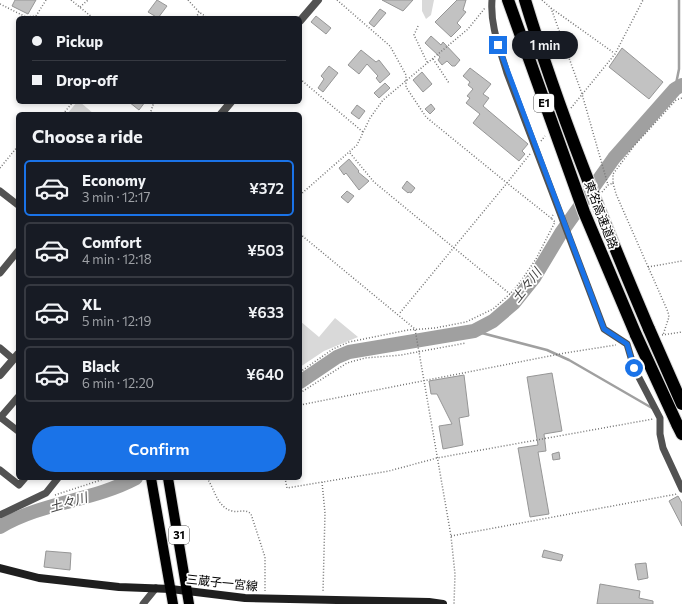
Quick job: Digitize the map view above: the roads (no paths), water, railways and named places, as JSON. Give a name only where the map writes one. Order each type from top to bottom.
[{"type":"highway","name":"東名高速道路","points":[[525,2],[588,182],[598,195],[652,333],[682,404]]},
{"type":"highway","name":"東名高速道路","points":[[510,5],[631,339],[680,429]]},
{"type":"main road","name":"31","points":[[151,480],[174,604]]},
{"type":"main road","name":"31","points":[[168,480],[189,604]]},
{"type":"main road","name":"三蔵子一宮線","points":[[0,568],[39,578],[119,587],[171,589],[188,592],[266,599],[430,602],[443,604]]},
{"type":"street","points":[[302,19],[318,0]]},
{"type":"street","points":[[492,0],[491,16],[494,31],[535,147],[604,329],[631,339],[634,368],[660,418],[660,434],[663,448],[682,489]]},
{"type":"street","points":[[223,112],[229,104]]},
{"type":"street","points":[[0,191],[16,203]]},
{"type":"street","points":[[0,273],[2,265],[16,253]]},
{"type":"street","points":[[0,348],[16,357],[0,375]]},
{"type":"street","points":[[16,399],[0,418],[16,430]]},
{"type":"street","points":[[0,470],[19,485],[23,480]]},
{"type":"street","points":[[0,515],[46,493],[56,480]]},
{"type":"street","points":[[143,604],[156,588]]},
{"type":"waterway","points":[[675,89],[679,69],[679,0]]},
{"type":"waterway","name":"土々川","points":[[302,381],[337,357],[349,352],[474,331],[493,321],[514,303],[534,278],[561,233],[614,158],[675,89],[682,85]]},
{"type":"waterway","points":[[474,331],[547,350],[569,360],[652,408]]},
{"type":"waterway","name":"土々川","points":[[0,527],[33,512],[103,492],[132,480]]}]
